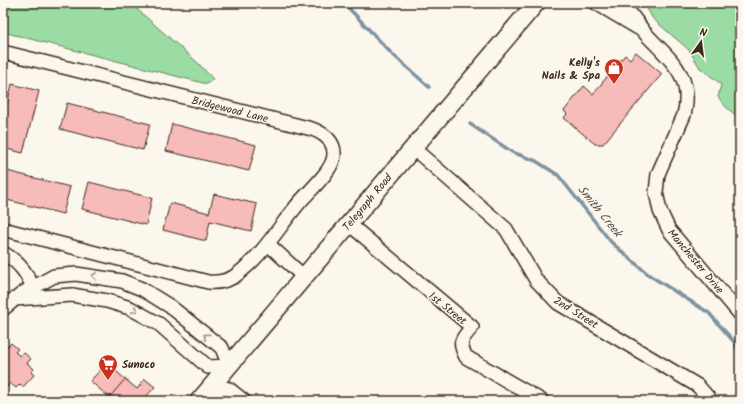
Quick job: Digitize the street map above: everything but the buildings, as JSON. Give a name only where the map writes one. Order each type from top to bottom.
[{"type":"main road","name":"Telegraph Road","points":[[199,401],[214,393],[229,366],[536,3]]},
{"type":"street","name":"Manchester Drive","points":[[596,3],[645,32]]},
{"type":"street","name":"Manchester Drive","points":[[622,3],[645,32],[672,59],[683,78],[686,96],[684,115],[658,174],[656,192],[660,212],[669,230],[740,314]]},
{"type":"street","name":"Bridgewood Lane","points":[[3,52],[312,129],[325,136],[333,146],[333,161],[268,244],[240,273],[223,282],[216,282],[3,229]]},
{"type":"street","name":"2nd Street","points":[[413,148],[506,229],[536,280],[558,303],[698,386],[711,401]]},
{"type":"street","name":"1st Street","points":[[349,224],[472,327],[462,338],[461,347],[466,357],[542,401]]},
{"type":"street","points":[[268,244],[304,277]]},
{"type":"street","points":[[3,253],[19,263],[28,275],[36,292]]},
{"type":"street","points":[[3,309],[14,300],[36,292],[54,276],[76,274],[122,281],[147,292],[171,307],[222,348],[229,366],[208,367],[159,324],[130,308],[100,299],[36,292]]},
{"type":"street","points":[[159,324],[171,307]]},
{"type":"street","points":[[214,393],[229,389],[244,401]]},
{"type":"green space","points":[[3,3],[130,3],[198,63],[213,79],[207,84],[3,32]]},
{"type":"green space","points":[[644,3],[740,3],[740,119],[726,107],[718,97],[721,84],[700,68],[689,50],[653,19]]},
{"type":"waterway","name":"Smith Creek","points":[[344,3],[391,53],[429,87]]},
{"type":"waterway","name":"Smith Creek","points":[[470,124],[512,152],[536,161],[558,175],[611,242],[649,275],[709,313],[735,343],[740,355]]},
{"type":"place","name":"Kelly's Nails & Spa","points":[[614,85]]},
{"type":"place","name":"Sunoco","points":[[108,381]]}]
